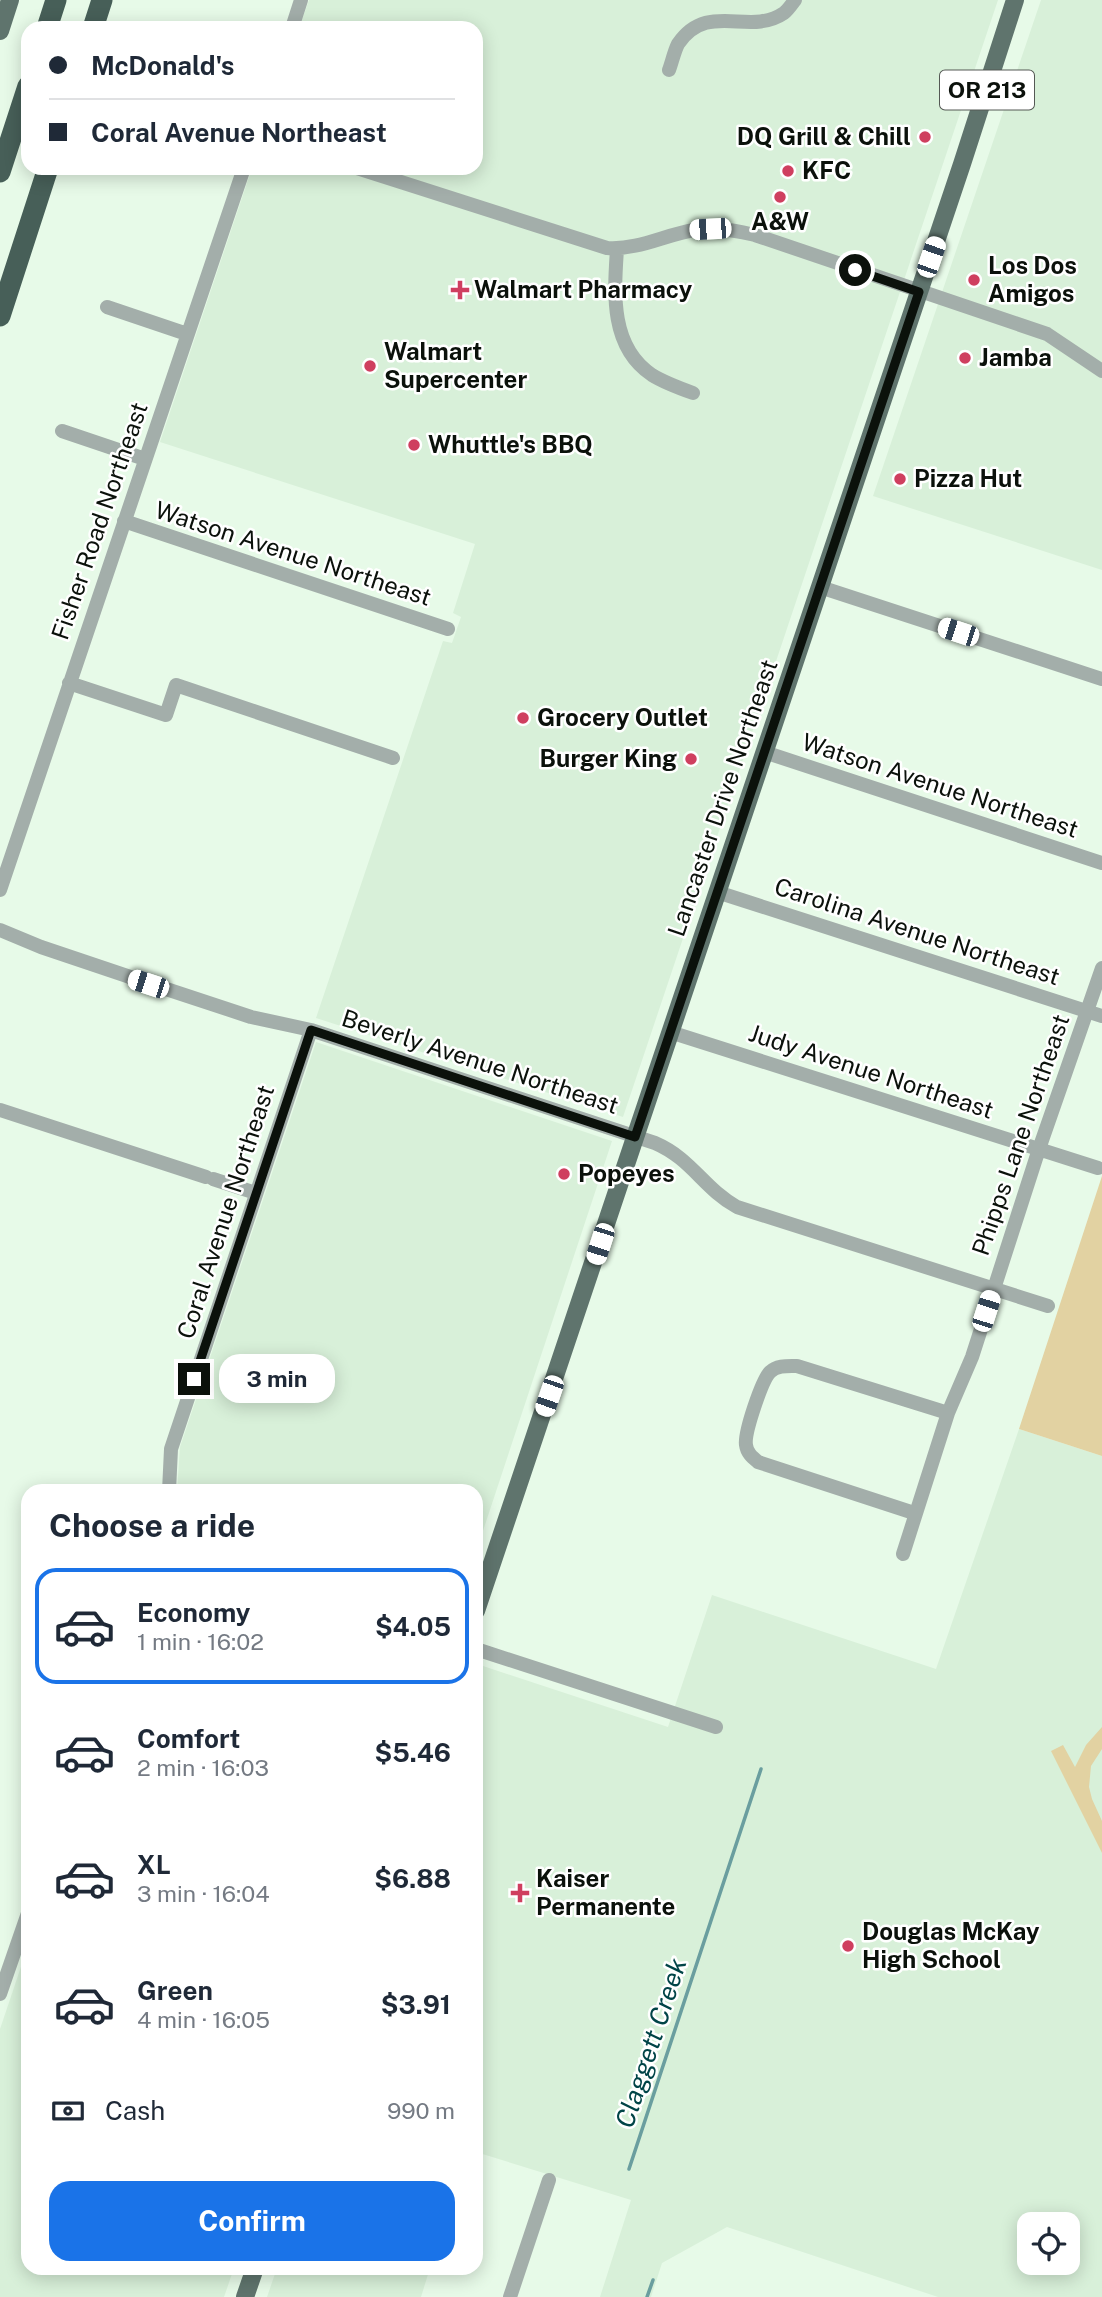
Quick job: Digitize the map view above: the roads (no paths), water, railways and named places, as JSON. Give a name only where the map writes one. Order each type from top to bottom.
[{"type":"highway","points":[[49,21],[56,0]]},
{"type":"highway","points":[[95,21],[102,0]]},
{"type":"highway","points":[[0,172],[21,108]]},
{"type":"highway","points":[[0,316],[46,175]]},
{"type":"main road","points":[[0,31],[10,0]]},
{"type":"main road","name":"Lancaster Drive Northeast","points":[[483,1590],[1015,0]]},
{"type":"main road","points":[[245,2297],[253,2275]]},
{"type":"street","points":[[294,21],[301,0]]},
{"type":"street","points":[[668,70],[677,45],[690,29],[709,19],[766,20],[785,12],[795,0]]},
{"type":"street","name":"Fisher Road Northeast","points":[[0,890],[242,175]]},
{"type":"street","points":[[378,175],[585,243],[617,249],[631,248],[696,229],[727,229],[755,235],[1047,334],[1102,370]]},
{"type":"street","points":[[617,249],[617,318],[628,352],[652,375],[693,393]]},
{"type":"street","points":[[107,307],[187,334]]},
{"type":"street","points":[[62,431],[145,459]]},
{"type":"street","name":"Watson Avenue Northeast","points":[[124,521],[448,629]]},
{"type":"street","points":[[820,587],[1102,679]]},
{"type":"street","points":[[69,683],[166,715],[176,685],[393,758]]},
{"type":"street","name":"Watson Avenue Northeast","points":[[764,752],[1102,863]]},
{"type":"street","name":"Carolina Avenue Northeast","points":[[717,892],[1102,1016]]},
{"type":"street","name":"Beverly Avenue Northeast","points":[[0,930],[77,960],[251,1017],[311,1030],[655,1143],[678,1155],[709,1188],[737,1207],[1048,1306]]},
{"type":"street","name":"Phipps Lane Northeast","points":[[903,1554],[914,1513],[948,1413],[972,1357],[1039,1149],[1102,968]]},
{"type":"street","name":"Coral Avenue Northeast","points":[[169,1484],[171,1449],[311,1030]]},
{"type":"street","name":"Judy Avenue Northeast","points":[[670,1032],[1098,1168]]},
{"type":"street","points":[[0,1110],[256,1193]]},
{"type":"street","points":[[914,1513],[758,1462],[750,1455],[746,1447],[746,1437],[764,1381],[776,1368],[797,1366],[948,1413]]},
{"type":"street","points":[[483,1651],[716,1727]]},
{"type":"street","points":[[0,1994],[21,1933]]},
{"type":"street","points":[[510,2297],[550,2180]]},
{"type":"waterway","name":"Claggett Creek","points":[[629,2169],[761,1769]]},
{"type":"waterway","name":"Claggett Creek","points":[[647,2297],[653,2280]]},
{"type":"place","name":"DQ Grill & Chill","points":[[925,137]]},
{"type":"place","name":"KFC","points":[[788,171]]},
{"type":"place","name":"A&W","points":[[780,197]]},
{"type":"place","name":"Los Dos Amigos","points":[[974,280]]},
{"type":"place","name":"Walmart Pharmacy","points":[[460,290]]},
{"type":"place","name":"Jamba","points":[[965,358]]},
{"type":"place","name":"Walmart Supercenter","points":[[370,366]]},
{"type":"place","name":"Whuttle's BBQ","points":[[414,445]]},
{"type":"place","name":"Pizza Hut","points":[[900,479]]},
{"type":"place","name":"Grocery Outlet","points":[[523,718]]},
{"type":"place","name":"Burger King","points":[[691,759]]},
{"type":"place","name":"Popeyes","points":[[564,1174]]},
{"type":"place","name":"Kaiser Permanente","points":[[520,1893]]},
{"type":"place","name":"Douglas McKay High School","points":[[848,1946]]}]
